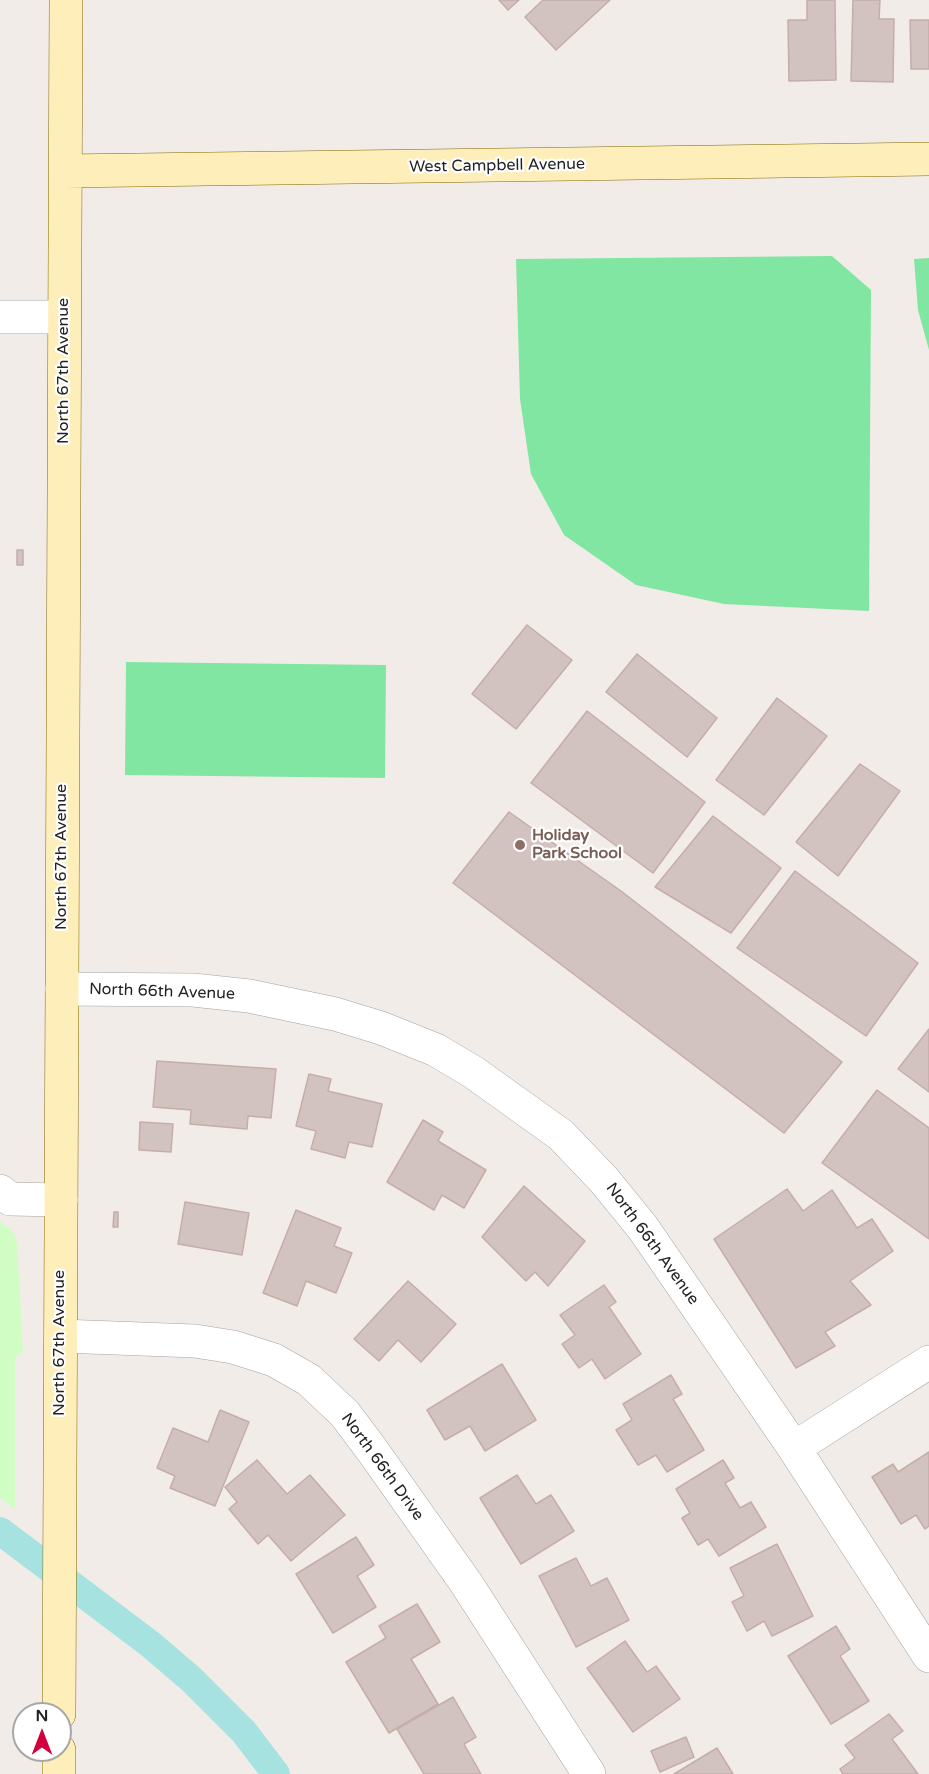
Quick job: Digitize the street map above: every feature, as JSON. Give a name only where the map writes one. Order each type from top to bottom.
[{"type":"main road","name":"North 67th Avenue","points":[[59,1702],[66,0]]},
{"type":"main road","name":"West Campbell Avenue","points":[[65,171],[929,159]]},
{"type":"street","points":[[0,317],[64,318]]},
{"type":"street","name":"North 66th Avenue","points":[[62,989],[193,990],[249,996],[335,1014],[381,1028],[436,1050],[473,1072],[561,1135],[604,1180],[643,1228],[794,1448],[929,1656]]},
{"type":"street","points":[[0,1191],[10,1199],[61,1200]]},
{"type":"street","name":"North 66th Drive","points":[[61,1336],[195,1341],[233,1347],[274,1360],[309,1380],[345,1414],[372,1450],[466,1583],[589,1774]]},
{"type":"street","points":[[794,1448],[929,1362]]},
{"type":"green space","points":[[832,256],[871,290],[869,611],[724,604],[636,585],[564,535],[531,474],[520,399],[516,259]]},
{"type":"green space","points":[[929,258],[929,350],[918,310],[914,259]]},
{"type":"green space","points":[[126,662],[386,665],[385,778],[125,775]]},
{"type":"green space","points":[[0,1221],[14,1233],[17,1244],[23,1350],[15,1359],[15,1509],[0,1498]]},
{"type":"building","points":[[499,0],[519,0],[508,10]]},
{"type":"building","points":[[543,0],[610,0],[556,50],[525,17]]},
{"type":"building","points":[[807,0],[835,0],[836,80],[789,81],[788,20],[807,20]]},
{"type":"building","points":[[853,0],[880,0],[879,19],[894,19],[893,82],[851,81]]},
{"type":"building","points":[[910,20],[929,20],[929,69],[911,69]]},
{"type":"building","points":[[17,550],[23,550],[23,565],[17,565]]},
{"type":"building","points":[[527,625],[572,660],[516,729],[472,694]]},
{"type":"building","points":[[637,654],[717,718],[687,757],[606,692]]},
{"type":"building","points":[[777,698],[827,736],[764,815],[716,780]]},
{"type":"building","points":[[587,711],[705,802],[653,873],[531,783]]},
{"type":"building","points":[[860,764],[900,791],[838,876],[796,842]]},
{"type":"building","points":[[509,812],[621,891],[842,1062],[784,1133],[453,883]]},
{"type":"building","points":[[713,816],[781,868],[731,933],[655,887]]},
{"type":"building","points":[[795,871],[918,963],[866,1036],[737,948]]},
{"type":"building","points":[[929,1029],[929,1092],[898,1069]]},
{"type":"building","points":[[157,1061],[276,1069],[271,1118],[248,1116],[247,1129],[190,1124],[191,1110],[153,1107]]},
{"type":"building","points":[[309,1074],[331,1079],[328,1091],[382,1104],[372,1147],[349,1142],[345,1158],[311,1149],[316,1131],[296,1126]]},
{"type":"building","points":[[877,1090],[929,1128],[929,1239],[822,1163]]},
{"type":"building","points":[[423,1120],[443,1132],[438,1141],[486,1170],[464,1208],[442,1195],[434,1210],[387,1182]]},
{"type":"building","points":[[140,1122],[173,1124],[171,1152],[139,1150]]},
{"type":"building","points":[[524,1186],[585,1241],[548,1286],[535,1272],[526,1281],[482,1237]]},
{"type":"building","points":[[787,1189],[803,1211],[832,1190],[857,1228],[872,1219],[893,1251],[850,1281],[871,1305],[825,1332],[835,1346],[796,1368],[714,1239]]},
{"type":"building","points":[[185,1202],[249,1213],[242,1255],[178,1244]]},
{"type":"building","points":[[296,1210],[341,1228],[334,1246],[352,1253],[336,1293],[306,1281],[297,1306],[263,1293]]},
{"type":"building","points":[[114,1212],[118,1212],[118,1227],[113,1227]]},
{"type":"building","points":[[408,1281],[456,1324],[421,1362],[398,1340],[379,1361],[354,1339]]},
{"type":"building","points":[[604,1285],[616,1302],[609,1307],[641,1354],[605,1379],[592,1359],[579,1368],[562,1344],[575,1335],[560,1315]]},
{"type":"building","points":[[502,1364],[536,1420],[485,1451],[470,1426],[445,1440],[427,1410]]},
{"type":"building","points":[[671,1375],[682,1394],[673,1399],[704,1450],[667,1472],[656,1455],[638,1465],[616,1430],[632,1420],[623,1404]]},
{"type":"building","points":[[220,1410],[249,1422],[215,1506],[170,1488],[175,1476],[157,1468],[173,1428],[208,1442]]},
{"type":"building","points":[[929,1452],[929,1526],[925,1529],[916,1515],[901,1524],[872,1477],[893,1464],[898,1472]]},
{"type":"building","points":[[257,1460],[287,1494],[310,1475],[345,1515],[291,1561],[268,1535],[258,1544],[229,1509],[237,1502],[225,1487]]},
{"type":"building","points":[[723,1460],[734,1478],[725,1483],[740,1508],[751,1502],[766,1527],[719,1556],[708,1539],[698,1545],[682,1518],[690,1513],[676,1489]]},
{"type":"building","points":[[517,1475],[536,1504],[551,1495],[574,1531],[521,1564],[480,1498]]},
{"type":"building","points":[[356,1537],[374,1565],[357,1576],[376,1607],[333,1633],[296,1574]]},
{"type":"building","points":[[777,1544],[813,1616],[772,1636],[764,1621],[747,1631],[732,1602],[744,1596],[730,1568]]},
{"type":"building","points":[[576,1558],[591,1586],[607,1578],[629,1620],[576,1647],[539,1576]]},
{"type":"building","points":[[417,1604],[440,1642],[411,1659],[438,1704],[389,1733],[346,1662],[386,1638],[379,1626]]},
{"type":"building","points":[[836,1626],[850,1649],[840,1656],[869,1701],[831,1724],[788,1656]]},
{"type":"building","points":[[625,1641],[647,1672],[656,1666],[680,1699],[633,1732],[587,1668]]},
{"type":"building","points":[[453,1697],[476,1737],[464,1744],[481,1774],[424,1774],[397,1729]]},
{"type":"building","points":[[889,1714],[903,1731],[892,1739],[918,1774],[843,1774],[840,1769],[855,1758],[845,1745]]},
{"type":"building","points":[[686,1737],[694,1757],[660,1772],[651,1751]]},
{"type":"building","points":[[717,1748],[733,1774],[674,1774]]},
{"type":"waterway","points":[[0,1531],[150,1644],[191,1679],[244,1732],[276,1774]]},
{"type":"place","name":"Holiday Park School","points":[[520,845]]}]
